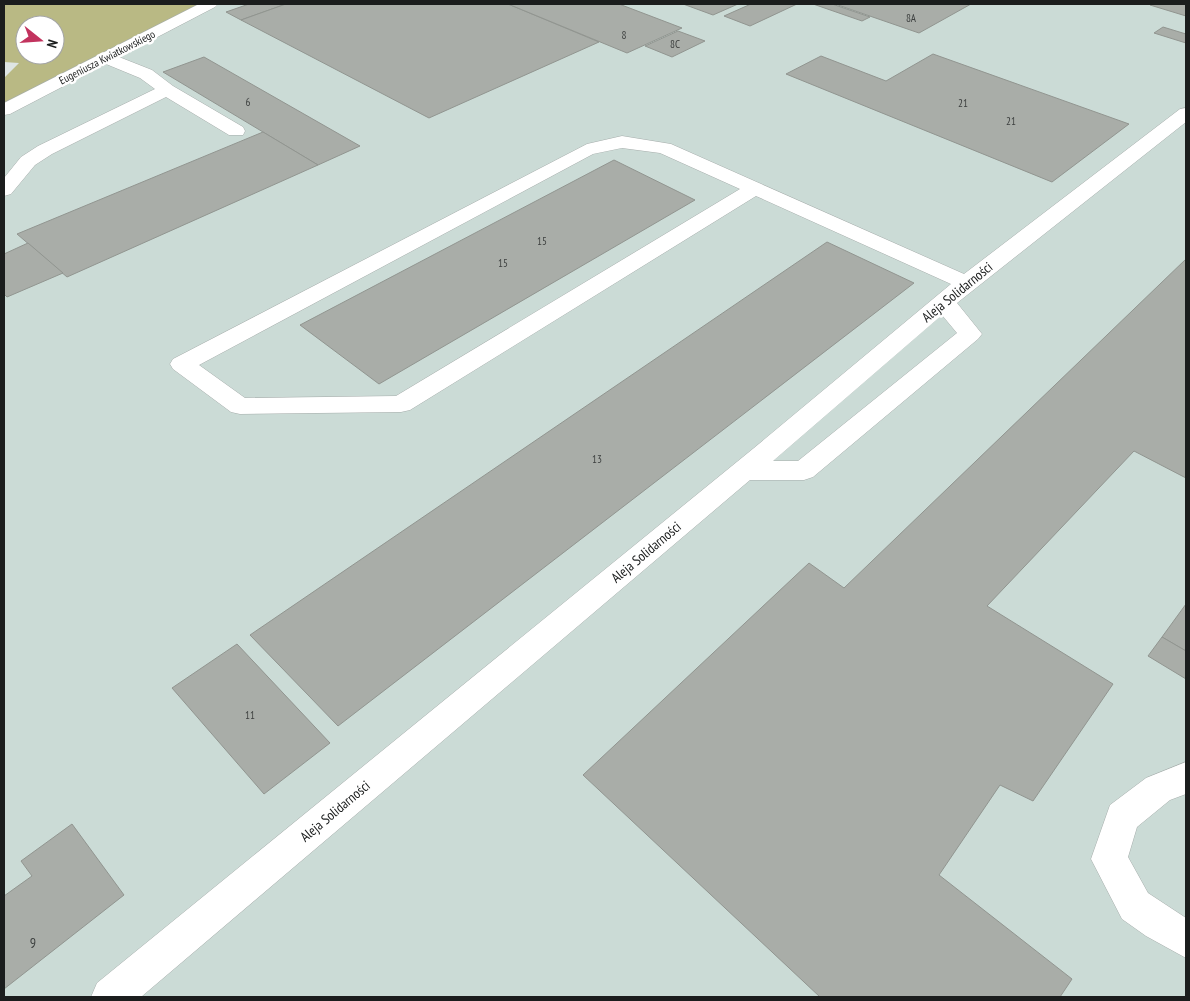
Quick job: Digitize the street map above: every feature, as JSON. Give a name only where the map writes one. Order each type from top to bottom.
[{"type":"street","name":"Eugeniusza Kwiatkowskiego","points":[[4,110],[210,4]]},
{"type":"street","points":[[105,58],[146,74],[167,90],[236,131]]},
{"type":"street","points":[[4,190],[28,161],[45,150],[167,90]]},
{"type":"street","name":"Aleja Solidarności","points":[[111,997],[744,471],[966,283],[1186,113]]},
{"type":"street","points":[[754,189],[401,404],[240,406],[182,364],[586,150],[622,142],[664,148],[966,283]]},
{"type":"street","points":[[744,471],[804,470],[970,334],[944,302]]},
{"type":"street","points":[[1186,778],[1158,789],[1122,817],[1110,858],[1136,906],[1159,923],[1186,939]]},
{"type":"shaded area","points":[[210,4],[1186,4],[1186,997],[4,997],[4,110]]},
{"type":"green space","points":[[4,4],[210,4],[4,110],[4,78],[17,65],[65,65],[65,15],[15,15],[15,63],[4,62]]},
{"type":"building","points":[[249,4],[286,4],[241,20],[226,12]]},
{"type":"building","points":[[286,4],[508,4],[599,42],[429,118],[241,20]]},
{"type":"building","points":[[508,4],[619,4],[682,28],[627,53]]},
{"type":"building","points":[[683,4],[738,4],[713,15]]},
{"type":"building","points":[[751,4],[797,4],[750,26],[724,16]]},
{"type":"building","points":[[813,4],[832,4],[870,17],[862,21]]},
{"type":"building","points":[[835,4],[971,4],[919,33]]},
{"type":"building","points":[[1186,4],[1186,16],[1150,5]]},
{"type":"building","points":[[1163,27],[1186,34],[1186,43],[1154,33]]},
{"type":"building","points":[[678,31],[705,41],[672,57],[645,46]]},
{"type":"building","points":[[933,54],[1129,124],[1052,182],[786,74],[821,56],[886,81]]},
{"type":"building","points":[[204,57],[360,146],[318,165],[163,72]]},
{"type":"building","points":[[263,132],[318,165],[67,277],[17,234]]},
{"type":"building","points":[[614,160],[695,200],[379,384],[300,325]]},
{"type":"building","points":[[827,242],[914,283],[338,726],[250,635]]},
{"type":"building","points":[[28,243],[63,273],[7,297],[4,294],[4,254]]},
{"type":"building","points":[[1186,259],[1186,478],[1134,451],[987,606],[1113,684],[1033,801],[1000,785],[939,875],[1072,979],[1060,997],[820,997],[583,775],[809,563],[844,588]]},
{"type":"building","points":[[1186,604],[1186,651],[1162,637]]},
{"type":"building","points":[[1162,637],[1186,651],[1186,679],[1148,656]]},
{"type":"building","points":[[237,644],[330,743],[264,794],[172,688]]},
{"type":"building","points":[[72,824],[124,895],[4,989],[4,896],[32,876],[21,861]]}]
